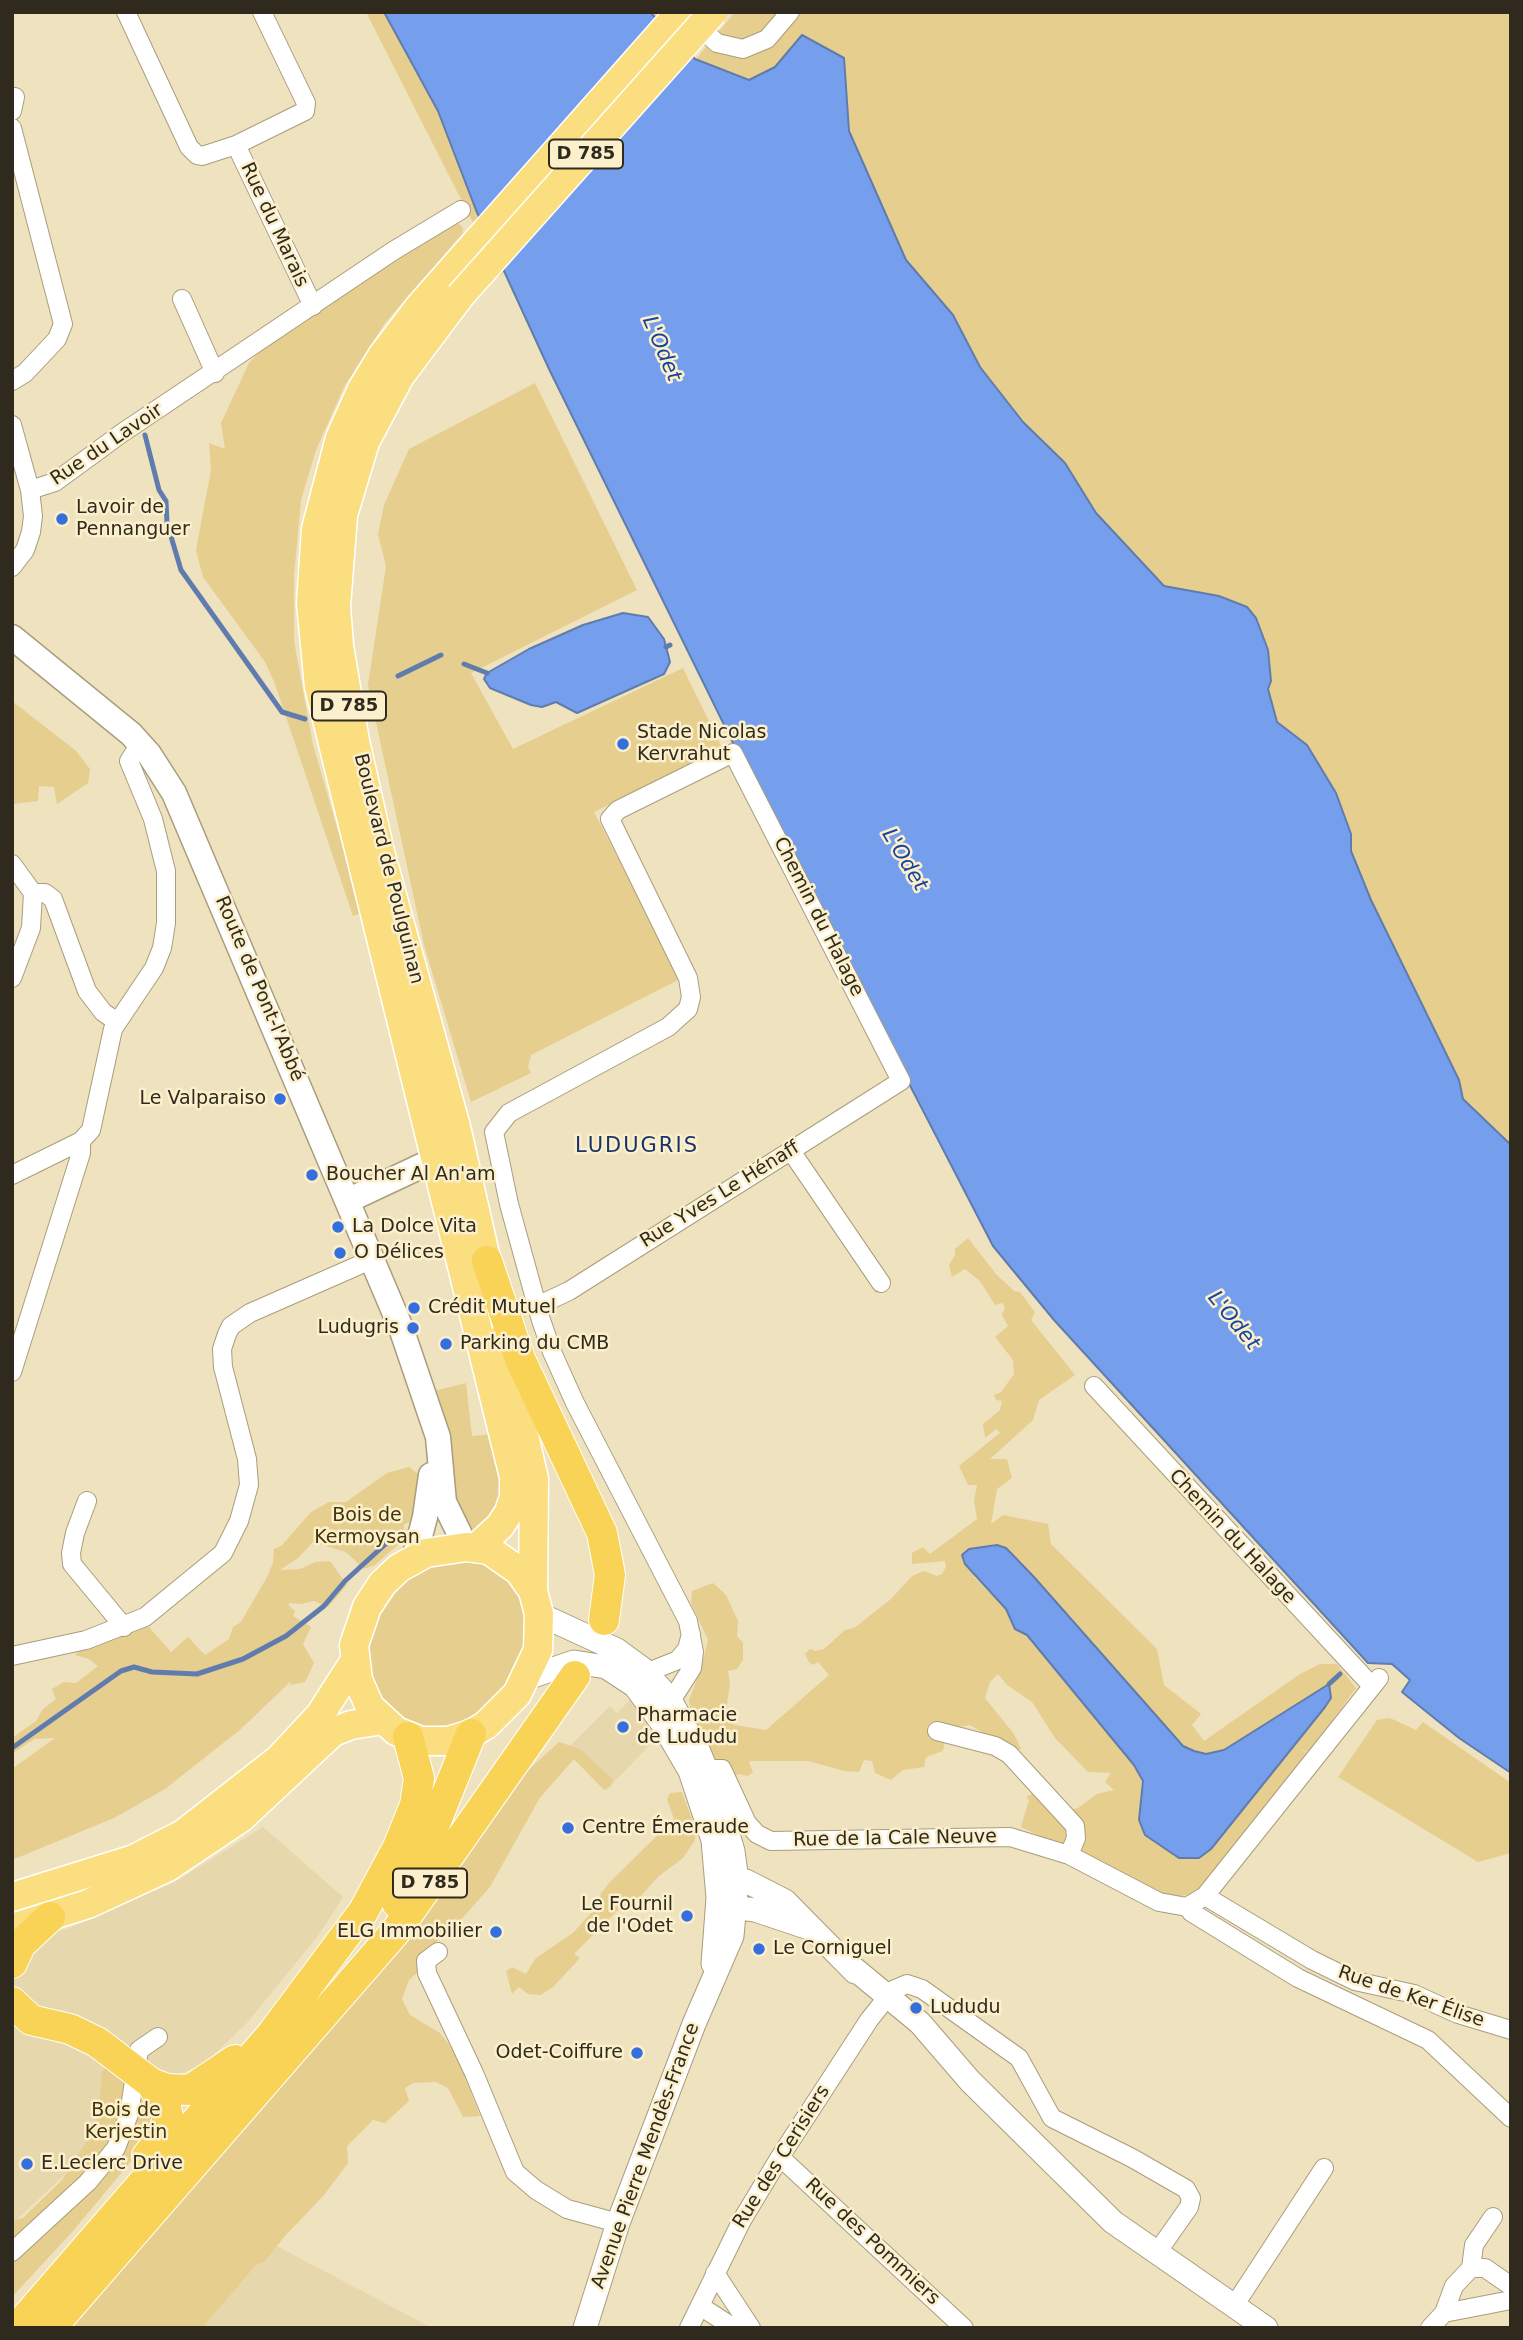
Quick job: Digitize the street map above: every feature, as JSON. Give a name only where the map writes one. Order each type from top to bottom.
[{"type":"highway","name":"D 785","points":[[487,1261],[520,1359],[603,1533],[610,1575],[604,1620]]},
{"type":"highway","name":"D 785","points":[[51,2328],[270,2078],[409,1913],[575,1676]]},
{"type":"highway","name":"D 785","points":[[270,2078],[365,1953],[391,1913],[428,1841],[471,1734]]},
{"type":"highway","name":"D 785","points":[[17,2328],[272,2034],[363,1912],[398,1847],[415,1805],[419,1778],[408,1737]]},
{"type":"highway","points":[[50,1917],[21,1944],[12,1965],[17,2008],[31,2020],[84,2036],[143,2075],[178,2091],[190,2090],[272,2034]]},
{"type":"highway","points":[[12,2316],[162,2138],[168,2117],[166,2107],[143,2075]]},
{"type":"main road","name":"Boulevard de Poulguinan","points":[[536,1603],[534,1479],[456,1127],[377,840],[355,741],[339,646],[336,606],[343,515],[365,442],[453,286],[680,12]]},
{"type":"main road","name":"Boulevard de Poulguinan","points":[[471,1547],[505,1520],[513,1505],[515,1487],[319,687],[311,603],[316,529],[340,438],[372,372],[400,332],[453,286],[713,12]]},
{"type":"main road","name":"Route de Pont-l'Abbé","points":[[12,637],[108,713],[140,744],[167,780],[186,817],[373,1259],[438,1437],[444,1502],[471,1547]]},
{"type":"main road","points":[[349,1200],[436,1159]]},
{"type":"main road","name":"Route de Pont-l'Abbé","points":[[414,1559],[431,1485],[425,1397]]},
{"type":"main road","points":[[471,1547],[489,1550],[510,1563],[536,1603],[538,1650],[527,1678],[502,1713],[471,1734],[433,1742],[408,1737],[383,1720],[370,1707],[362,1692],[354,1662],[355,1645],[367,1607],[383,1584],[414,1559],[440,1549],[471,1547]]},
{"type":"main road","points":[[12,1898],[134,1859],[183,1834],[279,1759],[320,1715],[354,1662]]},
{"type":"main road","points":[[12,1928],[50,1917],[121,1890],[192,1853],[265,1798],[333,1732],[383,1720]]},
{"type":"street","points":[[126,12],[192,152],[202,156],[236,145],[286,123],[307,107],[262,12]]},
{"type":"street","points":[[688,12],[695,25],[717,43],[743,49],[767,39],[790,12]]},
{"type":"street","points":[[12,128],[63,324],[57,339],[25,373],[12,381]]},
{"type":"street","name":"Rue du Marais","points":[[236,145],[313,306]]},
{"type":"street","name":"Rue du Lavoir","points":[[12,567],[25,550],[31,532],[33,516],[30,490],[55,482],[114,438],[215,373],[393,251],[461,210]]},
{"type":"street","points":[[181,299],[215,373]]},
{"type":"street","points":[[12,425],[30,490]]},
{"type":"street","points":[[12,1175],[81,1141],[94,1122],[117,1022],[154,968],[162,948],[167,888],[162,853],[147,803],[129,761],[140,744]]},
{"type":"street","name":"Chemin du Halage","points":[[537,1306],[503,1181],[494,1132],[509,1113],[668,1027],[688,1009],[691,997],[688,978],[610,819],[618,810],[733,754],[901,1081]]},
{"type":"street","points":[[12,863],[33,892],[31,928],[12,978]]},
{"type":"street","points":[[33,892],[45,892],[52,899],[87,991],[103,1013],[117,1022]]},
{"type":"street","name":"Rue Yves Le Hénaff","points":[[537,1306],[569,1291],[901,1081]]},
{"type":"street","points":[[12,1373],[82,1153],[81,1141]]},
{"type":"street","points":[[791,1151],[881,1283]]},
{"type":"street","points":[[12,1656],[86,1640],[124,1627],[162,1605],[216,1560],[228,1545],[239,1521],[249,1477],[238,1421],[223,1367],[223,1341],[231,1326],[250,1313],[373,1259]]},
{"type":"street","points":[[537,1306],[552,1352],[575,1403],[680,1600],[691,1634],[692,1668],[684,1684],[661,1703]]},
{"type":"street","name":"Chemin du Halage","points":[[1094,1387],[1331,1655],[1375,1682],[1205,1896]]},
{"type":"street","points":[[87,1502],[75,1533],[71,1552],[72,1564],[124,1627]]},
{"type":"street","name":"Avenue Pierre Mendès-France","points":[[536,1603],[608,1644],[648,1675],[680,1750],[700,1775]]},
{"type":"street","points":[[648,1675],[682,1655],[691,1634]]},
{"type":"street","name":"Avenue Pierre Mendès-France","points":[[527,1678],[555,1666],[586,1662],[648,1675]]},
{"type":"street","name":"Avenue Pierre Mendès-France","points":[[585,2328],[618,2222],[710,1985],[727,1906],[727,1882],[713,1840],[700,1775],[661,1703]]},
{"type":"street","points":[[937,1731],[995,1746],[1009,1754],[1075,1826],[1076,1838],[1069,1855]]},
{"type":"street","name":"Rue de la Cale Neuve","points":[[700,1775],[722,1769],[747,1823],[757,1834],[771,1840],[998,1836],[1028,1841],[1069,1855],[1159,1902],[1187,1907]]},
{"type":"street","points":[[727,1882],[755,1884],[785,1901],[885,1999],[922,2046],[970,2081],[1094,2202],[1237,2302],[1286,2328]]},
{"type":"street","points":[[1205,1896],[1187,1907],[1191,1912],[1298,1978],[1428,2040],[1511,2118]]},
{"type":"street","name":"Rue de Ker Élise","points":[[1205,1896],[1312,1960],[1355,1981],[1426,1998],[1458,2014],[1511,2030]]},
{"type":"street","points":[[727,1906],[755,1910],[812,1929]]},
{"type":"street","points":[[438,1952],[426,1961],[426,1973],[474,2073],[515,2172],[536,2190],[567,2209],[618,2222]]},
{"type":"street","points":[[885,1999],[898,1987],[907,1984],[922,1989],[1019,2058],[1052,2118],[1132,2158],[1186,2189],[1191,2198],[1189,2207],[1159,2250]]},
{"type":"street","name":"Rue des Cerisiers","points":[[690,2328],[741,2220],[885,1999]]},
{"type":"street","points":[[12,2252],[96,2173],[116,2148],[143,2075],[143,2045],[158,2037]]},
{"type":"street","name":"Rue des Pommiers","points":[[780,2157],[964,2328]]},
{"type":"street","points":[[1237,2302],[1324,2168]]},
{"type":"street","points":[[1430,2328],[1444,2314],[1454,2286],[1471,2268],[1474,2245],[1493,2217]]},
{"type":"street","points":[[1471,2268],[1485,2268],[1511,2286]]},
{"type":"street","points":[[715,2273],[751,2328]]},
{"type":"street","points":[[1444,2314],[1511,2300]]},
{"type":"street","points":[[1237,2302],[1266,2328]]},
{"type":"street","points":[[700,2306],[734,2328]]},
{"type":"shaded area","points":[[631,1699],[658,1737],[606,1790],[565,1751],[610,1706],[617,1713]]},
{"type":"shaded area","points":[[263,1827],[343,1897],[318,1936],[246,2024],[204,2064],[167,2079],[12,2224],[12,1943],[67,1929],[175,1882]]},
{"type":"shaded area","points":[[271,2243],[432,2328],[195,2328]]},
{"type":"green space","points":[[366,12],[436,12],[548,230],[500,276]]},
{"type":"green space","points":[[525,12],[658,12],[696,59],[735,12],[1511,12],[1511,1481]]},
{"type":"green space","points":[[455,222],[462,226],[463,233],[385,323],[344,387],[316,450],[301,500],[294,575],[294,641],[313,745],[362,913],[353,916],[275,684],[265,662],[203,577],[196,550],[211,470],[209,443],[225,449],[221,423],[249,363],[265,346]]},
{"type":"green space","name":"Stade Nicolas Kervrahut","points":[[535,383],[637,590],[471,673],[513,749],[683,668],[721,746],[709,758],[594,812],[680,979],[531,1055],[528,1067],[531,1073],[471,1102],[424,945],[368,685],[386,566],[378,534],[384,505],[409,449]]},
{"type":"green space","points":[[12,701],[76,751],[90,769],[88,783],[57,804],[54,787],[39,786],[38,801],[12,804]]},
{"type":"green space","points":[[968,1238],[996,1274],[1014,1291],[1020,1292],[1035,1312],[1031,1320],[1075,1375],[1039,1400],[1033,1420],[990,1459],[1007,1459],[1012,1478],[997,1489],[991,1524],[1003,1515],[1048,1524],[1051,1544],[1157,1649],[1164,1685],[1201,1714],[1192,1725],[1204,1741],[1300,1674],[1320,1664],[1337,1664],[1356,1688],[1309,1752],[1300,1749],[1308,1753],[1199,1893],[1168,1898],[1021,1827],[1029,1800],[1026,1797],[1034,1793],[1055,1813],[1078,1808],[1097,1794],[1114,1790],[1105,1782],[1111,1773],[1088,1772],[1055,1738],[1032,1702],[1007,1685],[998,1674],[990,1682],[985,1698],[1014,1734],[1021,1749],[1015,1751],[970,1725],[940,1730],[945,1740],[943,1751],[926,1757],[924,1767],[903,1770],[891,1780],[875,1773],[872,1761],[864,1760],[859,1772],[808,1761],[751,1761],[749,1762],[753,1772],[748,1776],[739,1774],[734,1777],[717,1761],[691,1714],[689,1700],[708,1640],[691,1603],[692,1591],[713,1583],[726,1595],[738,1621],[737,1636],[743,1643],[743,1660],[737,1669],[728,1671],[730,1684],[725,1716],[735,1725],[766,1730],[829,1675],[818,1662],[813,1665],[809,1662],[805,1654],[810,1649],[824,1649],[845,1630],[854,1628],[891,1599],[912,1576],[924,1571],[937,1576],[942,1574],[946,1567],[945,1561],[912,1564],[912,1553],[923,1547],[930,1554],[977,1519],[974,1501],[977,1485],[968,1485],[959,1466],[1000,1433],[996,1429],[985,1438],[983,1424],[1000,1410],[1002,1401],[996,1400],[994,1395],[1001,1392],[1014,1374],[1013,1360],[995,1337],[1008,1326],[1002,1315],[1005,1307],[1002,1303],[995,1305],[980,1281],[965,1269],[952,1277],[949,1265],[955,1255],[955,1249]],"holes":[[[1006,1548],[1183,1746],[1206,1754],[1224,1750],[1329,1685],[1331,1698],[1325,1707],[1224,1832],[1179,1858],[1145,1835],[1139,1820],[1144,1782],[1134,1765],[1027,1635],[1015,1629],[1006,1609],[974,1577]]]},
{"type":"green space","points":[[466,1383],[472,1436],[494,1434],[505,1467],[499,1510],[478,1528],[470,1530],[459,1523],[434,1391]]},
{"type":"green space","name":"Bois de Kermoysan","points":[[409,1467],[421,1476],[420,1492],[410,1522],[404,1524],[404,1536],[400,1543],[375,1565],[364,1569],[346,1552],[313,1542],[298,1558],[280,1570],[300,1569],[315,1562],[330,1561],[347,1585],[328,1607],[314,1601],[289,1603],[295,1611],[293,1616],[311,1627],[303,1644],[314,1663],[305,1682],[290,1685],[291,1681],[241,1729],[165,1789],[114,1818],[12,1860],[12,1769],[55,1738],[34,1739],[12,1754],[12,1738],[36,1721],[43,1709],[56,1699],[52,1689],[64,1682],[76,1683],[98,1666],[89,1659],[75,1655],[82,1649],[148,1626],[171,1652],[188,1637],[205,1655],[229,1639],[233,1627],[241,1622],[267,1577],[273,1563],[274,1549],[281,1546],[311,1512],[329,1502],[346,1502],[387,1473]]},
{"type":"green space","points":[[443,1559],[488,1563],[503,1571],[524,1597],[531,1633],[519,1670],[477,1721],[442,1732],[408,1724],[374,1692],[367,1645],[374,1624],[398,1590],[413,1575]]},
{"type":"green space","points":[[1390,1718],[1416,1730],[1423,1722],[1511,1783],[1511,1853],[1478,1862],[1338,1777],[1377,1720]]},
{"type":"green space","points":[[559,1742],[580,1749],[613,1780],[611,1786],[604,1790],[574,1759],[539,1799],[490,1887],[449,1933],[436,1942],[418,1972],[409,1980],[402,1999],[410,2015],[440,2033],[456,2054],[480,2116],[463,2117],[448,2088],[436,2082],[413,2083],[405,2088],[409,2101],[385,2123],[373,2120],[347,2146],[348,2163],[324,2195],[265,2261],[256,2265],[202,2328],[65,2328],[379,1973],[433,1905],[515,1782]]},
{"type":"green space","points":[[682,1792],[696,1831],[695,1840],[683,1858],[659,1876],[636,1901],[617,1911],[574,1954],[580,1958],[553,1987],[541,1995],[528,1994],[519,1987],[512,1994],[506,1971],[512,1967],[526,1974],[536,1958],[573,1933],[599,1904],[601,1893],[610,1882],[674,1819],[667,1799],[670,1793]]},
{"type":"green space","name":"Bois de Kerjestin","points":[[107,2066],[140,2088],[156,2108],[158,2129],[72,2232],[12,2297],[12,2221],[23,2218],[62,2180],[90,2136],[99,2113],[102,2071]]},
{"type":"water","name":"L'Odet","points":[[384,12],[650,12],[695,59],[749,80],[775,67],[802,35],[844,58],[849,131],[906,260],[953,315],[980,367],[1023,422],[1065,463],[1096,513],[1164,586],[1219,596],[1247,607],[1256,618],[1268,650],[1271,681],[1268,689],[1277,722],[1307,745],[1336,793],[1351,834],[1351,851],[1371,900],[1459,1080],[1463,1099],[1511,1145],[1511,1773],[1459,1738],[1402,1692],[1410,1680],[1392,1664],[1368,1663],[1054,1320],[993,1246],[735,747],[549,369],[476,210],[438,111]]},
{"type":"water","points":[[623,613],[648,617],[664,639],[670,662],[664,674],[577,713],[556,702],[542,707],[531,705],[490,688],[484,679],[487,673],[529,649],[583,625]]},
{"type":"water","points":[[997,1545],[1006,1548],[1034,1577],[1183,1746],[1194,1751],[1206,1754],[1224,1750],[1329,1684],[1331,1698],[1325,1707],[1211,1849],[1199,1858],[1179,1858],[1145,1835],[1139,1820],[1143,1781],[1134,1765],[1027,1635],[1015,1629],[1006,1609],[965,1564],[962,1555],[969,1549]]},
{"type":"waterway","points":[[145,435],[159,490],[166,501],[167,523],[181,570],[282,712],[305,719]]},
{"type":"waterway","points":[[666,647],[670,645]]},
{"type":"waterway","points":[[398,676],[441,655]]},
{"type":"waterway","points":[[464,664],[487,673]]},
{"type":"waterway","points":[[12,1748],[121,1671],[134,1667],[152,1672],[197,1674],[243,1659],[286,1636],[324,1606],[345,1581],[392,1538]]},
{"type":"waterway","points":[[1329,1684],[1340,1674]]},
{"type":"place","name":"Lavoir de Pennanguer","points":[[62,519]]},
{"type":"place","name":"Stade Nicolas Kervrahut","points":[[623,744]]},
{"type":"place","name":"Le Valparaiso","points":[[280,1099]]},
{"type":"place","name":"Boucher Al An'am","points":[[312,1175]]},
{"type":"place","name":"La Dolce Vita","points":[[338,1227]]},
{"type":"place","name":"O Délices","points":[[340,1253]]},
{"type":"place","name":"Crédit Mutuel","points":[[414,1308]]},
{"type":"place","name":"Ludugris","points":[[413,1328]]},
{"type":"place","name":"Parking du CMB","points":[[446,1344]]},
{"type":"place","name":"Pharmacie de Lududu","points":[[623,1727]]},
{"type":"place","name":"Centre Émeraude","points":[[568,1828]]},
{"type":"place","name":"Le Fournil de l'Odet","points":[[687,1916]]},
{"type":"place","name":"ELG Immobilier","points":[[496,1932]]},
{"type":"place","name":"Le Corniguel","points":[[759,1949]]},
{"type":"place","name":"Lududu","points":[[916,2008]]},
{"type":"place","name":"Odet-Coiffure","points":[[637,2053]]},
{"type":"place","name":"E.Leclerc Drive","points":[[27,2164]]},
{"type":"district","name":"LUDUGRIS","points":[[637,1147]]}]
